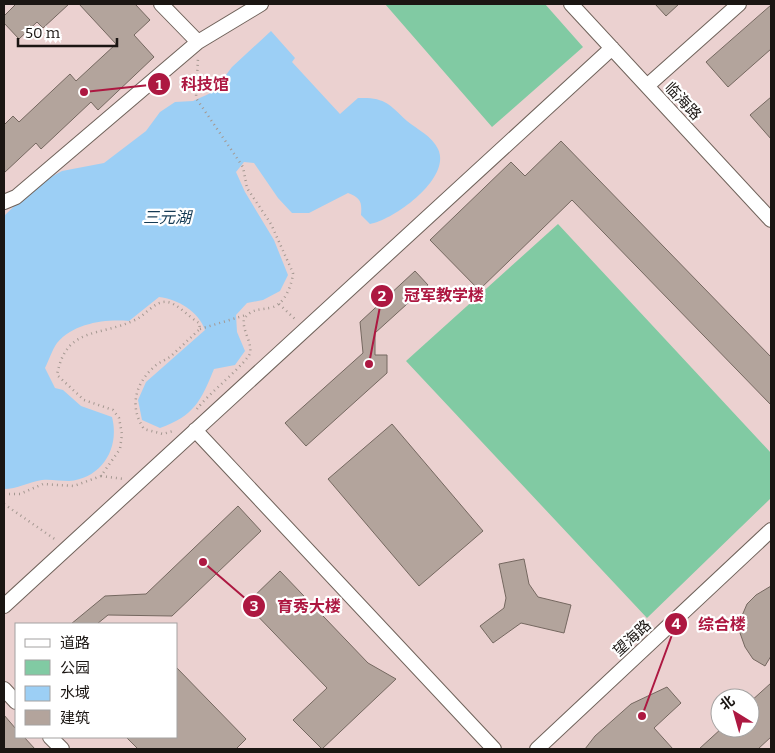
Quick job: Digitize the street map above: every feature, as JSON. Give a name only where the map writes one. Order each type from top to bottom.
[{"type":"street","points":[[161,4],[198,42]]},
{"type":"street","points":[[4,202],[16,197],[198,42],[261,4]]},
{"type":"street","name":"临海路","points":[[571,4],[771,220]]},
{"type":"street","points":[[647,86],[739,4]]},
{"type":"street","points":[[4,606],[612,48]]},
{"type":"street","points":[[195,430],[494,749]]},
{"type":"street","name":"望海路","points":[[538,749],[771,530]]},
{"type":"street","points":[[4,689],[15,701]]},
{"type":"street","points":[[51,738],[62,749]]},
{"type":"path","points":[[180,426],[163,434],[144,429],[138,420],[135,397],[138,387],[155,366],[170,357],[200,329],[248,314],[256,309],[279,304],[288,291],[293,273],[271,224],[247,188],[243,167],[196,98],[198,42]]},
{"type":"path","points":[[101,476],[120,449],[122,434],[119,418],[113,410],[84,400],[56,375],[60,358],[78,339],[91,332],[137,319],[149,309],[164,302],[170,302],[199,323],[200,329]]},
{"type":"path","points":[[279,304],[306,329]]},
{"type":"path","points":[[192,415],[207,396],[245,362],[250,354],[250,346],[243,325],[248,314]]},
{"type":"path","points":[[4,494],[20,494],[44,484],[74,486],[101,476],[140,481]]},
{"type":"path","points":[[4,504],[67,547]]},
{"type":"shaded area","points":[[4,4],[771,4],[771,749],[4,749]]},
{"type":"green space","points":[[385,4],[545,4],[583,47],[492,127]]},
{"type":"green space","points":[[558,224],[771,453],[771,498],[647,618],[406,361]]},
{"type":"water","name":"三元湖","points":[[271,31],[295,58],[292,62],[340,114],[358,98],[381,100],[428,137],[438,149],[440,160],[437,172],[429,184],[406,206],[393,215],[370,224],[361,215],[360,201],[348,193],[309,213],[292,213],[278,198],[254,163],[244,162],[236,172],[245,192],[274,240],[288,275],[280,291],[263,300],[247,303],[236,315],[237,332],[245,351],[235,365],[214,369],[205,390],[195,406],[181,418],[160,428],[142,420],[138,400],[146,382],[205,330],[193,312],[173,300],[159,297],[129,321],[100,322],[72,331],[57,343],[45,368],[55,388],[63,390],[81,406],[112,417],[114,429],[111,450],[99,468],[81,479],[69,481],[42,480],[4,489],[4,216],[36,185],[62,171],[104,163],[146,131],[160,112],[175,102],[193,101],[213,92],[232,67]]},
{"type":"building","points":[[16,4],[69,4],[43,28],[37,22],[19,39],[4,23],[4,16]]},
{"type":"building","points":[[79,4],[135,4],[150,20],[134,35],[154,57],[98,110],[91,102],[41,149],[36,143],[4,173],[4,125],[13,116],[19,122],[70,74],[76,81],[116,44]]},
{"type":"building","points":[[655,4],[679,4],[666,16]]},
{"type":"building","points":[[771,5],[771,49],[728,87],[706,62]]},
{"type":"building","points":[[771,97],[771,139],[750,115]]},
{"type":"building","points":[[561,141],[771,357],[771,405],[572,200],[479,290],[430,240],[511,162],[525,176]]},
{"type":"building","points":[[415,271],[428,285],[375,333],[375,355],[387,355],[387,373],[306,446],[285,423],[363,353],[360,322]]},
{"type":"building","points":[[392,424],[483,531],[419,586],[328,479]]},
{"type":"building","points":[[238,506],[261,531],[172,616],[108,615],[98,623],[72,623],[105,596],[146,594]]},
{"type":"building","points":[[524,559],[529,584],[538,597],[571,605],[564,633],[521,623],[493,643],[480,626],[504,608],[506,598],[499,564]]},
{"type":"building","points":[[280,571],[368,663],[396,679],[322,749],[293,720],[327,688],[246,604]]},
{"type":"building","points":[[771,586],[771,656],[765,666],[753,659],[745,647],[740,633],[741,618],[747,604],[756,595]]},
{"type":"building","points":[[178,669],[246,739],[236,749],[138,749],[127,738],[178,738]]},
{"type":"building","points":[[771,683],[771,737],[758,749],[699,749],[711,738],[760,738],[760,693]]},
{"type":"building","points":[[667,687],[681,703],[654,728],[673,749],[585,749],[595,736],[631,704]]},
{"type":"building","points":[[4,715],[15,728],[15,738],[25,738],[35,749],[4,749]]},
{"type":"place","name":"科技馆","points":[[84,92]]},
{"type":"place","name":"冠军教学楼","points":[[369,364]]},
{"type":"place","name":"育秀大楼","points":[[203,562]]},
{"type":"place","name":"综合楼","points":[[642,716]]}]
